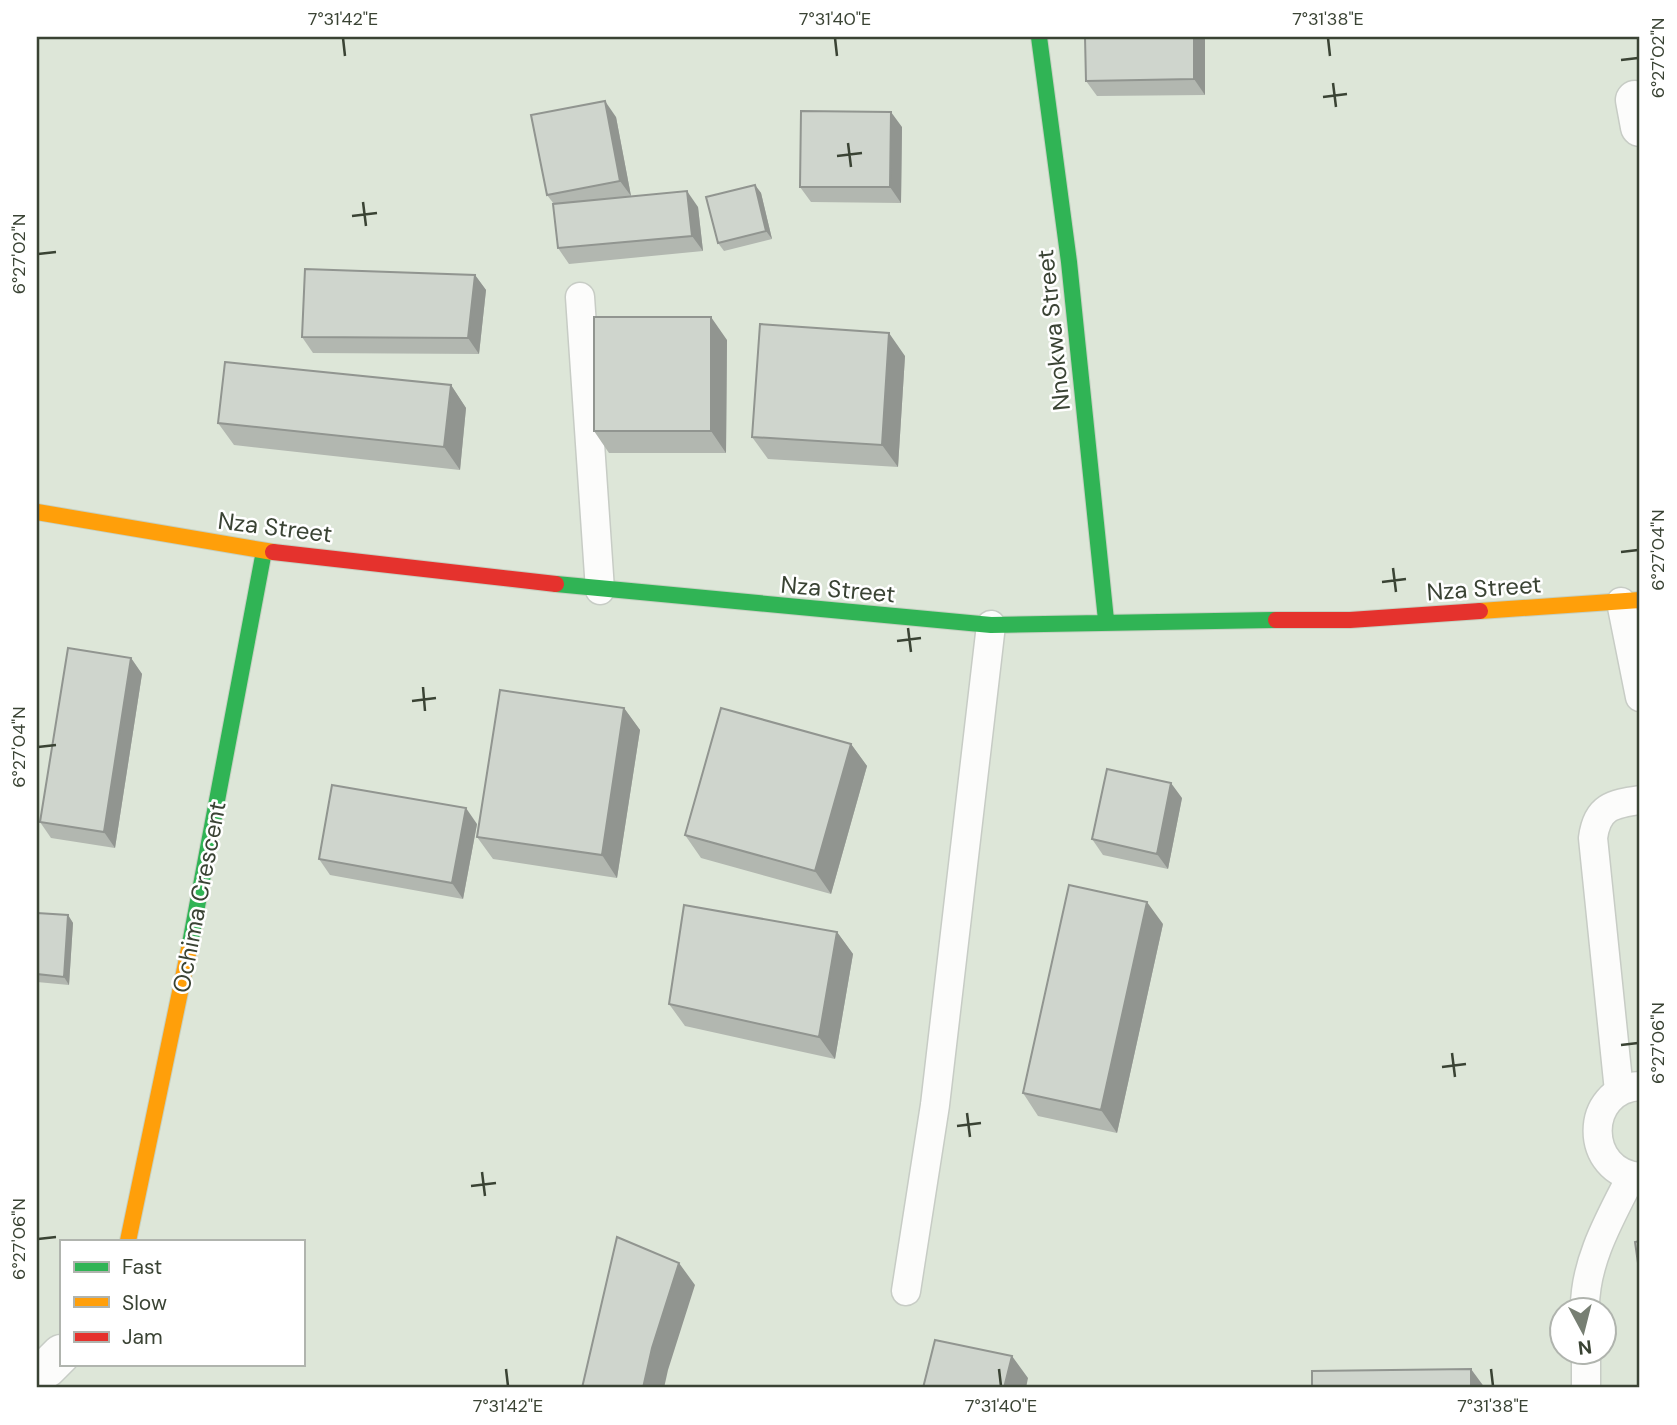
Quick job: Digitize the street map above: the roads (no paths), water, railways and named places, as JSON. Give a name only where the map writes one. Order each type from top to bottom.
[{"type":"street","name":"Nnokwa Street","points":[[1039,37],[1069,262],[1106,620]]},
{"type":"street","name":"Nza Street","points":[[37,512],[264,551],[434,568],[600,590],[991,625],[1106,620],[1350,620],[1631,601]]},
{"type":"street","name":"Ochima Crescent","points":[[128,1240],[187,961],[264,551]]},
{"type":"street","points":[[37,1374],[60,1355]]},
{"type":"lane","points":[[580,297],[600,590]]},
{"type":"lane","points":[[1631,601],[1640,697]]},
{"type":"lane","points":[[906,1292],[935,1105],[991,625]]},
{"type":"lane","points":[[1584,1296],[1602,1234],[1636,1177],[1614,1169],[1602,1154],[1596,1138],[1597,1120],[1606,1104],[1630,1089],[1593,838],[1595,821],[1606,809],[1640,800]]},
{"type":"lane","points":[[1586,1366],[1586,1388]]}]
